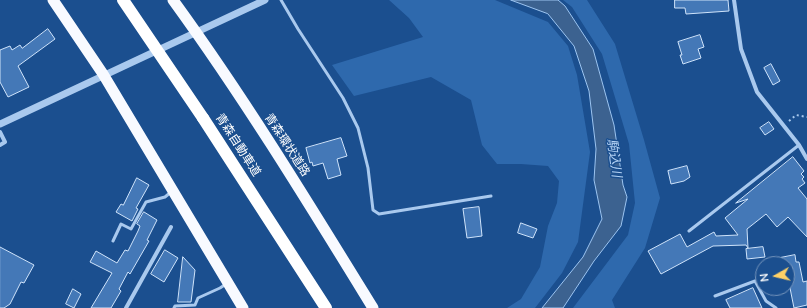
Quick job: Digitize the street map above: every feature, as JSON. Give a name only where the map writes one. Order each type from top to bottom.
[{"type":"highway","points":[[53,0],[103,74],[243,308]]},
{"type":"highway","name":"青森自動車道","points":[[123,0],[203,118],[326,308]]},
{"type":"highway","name":"青森環状道路","points":[[173,0],[196,32],[272,147],[373,308]]},
{"type":"street","points":[[0,124],[103,74],[264,0]]},
{"type":"street","points":[[734,0],[741,50],[757,92],[799,145],[807,159]]},
{"type":"street","points":[[0,132],[5,142],[0,145]]},
{"type":"street","points":[[126,308],[171,226]]},
{"type":"lane","points":[[281,0],[343,98],[358,128],[368,168],[373,210],[379,214],[491,196]]},
{"type":"lane","points":[[689,231],[799,145]]},
{"type":"lane","points":[[113,241],[121,224],[131,229],[146,202],[165,197],[172,191]]},
{"type":"lane","points":[[715,296],[756,281],[766,302],[776,308]]},
{"type":"lane","points":[[174,308],[175,306],[196,306],[198,298],[220,288],[227,283]]},
{"type":"path","points":[[783,125],[796,115],[807,117]]},
{"type":"shaded area","points":[[389,0],[495,0],[548,22],[568,46],[577,75],[590,152],[578,242],[562,273],[535,308],[507,308],[521,299],[540,267],[548,226],[557,203],[559,181],[548,166],[497,164],[482,145],[471,100],[431,77],[354,96],[332,65],[423,37],[409,18]]},
{"type":"shaded area","points":[[563,0],[587,0],[615,44],[660,198],[645,248],[612,300],[615,308],[573,308],[628,235],[635,203],[629,144],[602,54],[572,7]]},
{"type":"water","name":"駒込川","points":[[511,0],[558,0],[565,6],[593,49],[614,125],[623,185],[627,197],[621,226],[594,261],[563,308],[542,308],[583,257],[602,219],[594,180],[596,149],[589,91],[574,46],[548,14]]},
{"type":"building","points":[[675,0],[728,0],[729,11],[686,14],[685,8],[675,8]]},
{"type":"building","points":[[48,29],[55,39],[18,66],[29,87],[8,97],[0,82],[0,50],[10,46],[12,50],[20,45],[22,48]]},
{"type":"building","points":[[700,35],[704,47],[698,49],[701,58],[683,64],[678,42]]},
{"type":"building","points":[[771,64],[780,81],[773,85],[764,68]]},
{"type":"building","points":[[769,122],[774,129],[765,135],[760,128]]},
{"type":"building","points":[[341,138],[347,156],[337,159],[341,175],[328,179],[323,163],[313,166],[312,162],[310,163],[306,148]]},
{"type":"building","points":[[793,157],[804,171],[801,174],[804,177],[802,179],[805,183],[798,188],[807,199],[807,237],[788,217],[777,227],[766,214],[747,229],[748,248],[746,245],[713,246],[661,274],[648,251],[680,234],[687,247],[714,232],[716,236],[738,235],[725,218],[748,199],[736,203]]},
{"type":"building","points":[[687,166],[690,177],[684,181],[671,184],[668,171]]},
{"type":"building","points":[[137,178],[149,185],[136,208],[138,209],[132,221],[116,212],[121,204],[123,205]]},
{"type":"building","points":[[479,207],[482,236],[467,238],[463,209]]},
{"type":"building","points":[[144,212],[157,220],[147,240],[149,241],[130,274],[128,272],[119,289],[121,291],[111,308],[91,308],[112,273],[90,262],[96,251],[117,263],[125,250],[128,251],[140,226],[137,224]]},
{"type":"building","points":[[521,223],[537,229],[533,238],[518,233]]},
{"type":"building","points":[[0,247],[34,265],[24,283],[21,282],[10,304],[4,308],[0,308]]},
{"type":"building","points":[[763,247],[765,256],[755,256],[755,258],[747,259],[746,249]]},
{"type":"building","points":[[165,250],[178,258],[164,282],[151,274]]},
{"type":"building","points":[[795,255],[796,262],[799,262],[803,282],[807,281],[807,305],[794,308],[792,296],[795,296],[795,256],[790,256]]},
{"type":"building","points":[[183,257],[195,270],[191,302],[178,302]]},
{"type":"building","points":[[753,288],[755,296],[757,296],[762,308],[730,308],[726,300]]},
{"type":"building","points":[[73,289],[81,294],[74,308],[66,304]]}]
